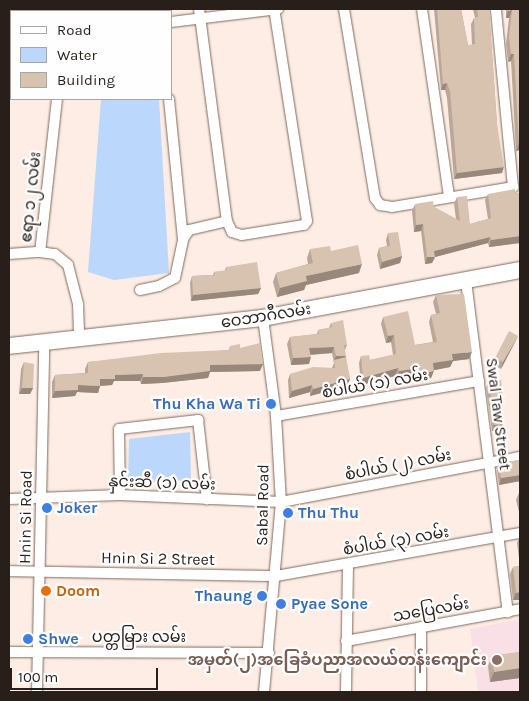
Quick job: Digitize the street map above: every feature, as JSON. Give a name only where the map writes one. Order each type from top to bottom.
[{"type":"main road","name":"ဝေဘာဂီလမ်း","points":[[9,346],[44,344],[263,318],[520,270]]},
{"type":"street","points":[[200,14],[226,220],[232,232],[242,235],[304,225],[307,221],[274,9]]},
{"type":"street","points":[[172,22],[200,14],[278,9]]},
{"type":"street","points":[[344,9],[375,198],[380,205],[392,207],[449,196],[513,187],[496,9]]},
{"type":"street","points":[[422,9],[449,196]]},
{"type":"street","name":"ဧရာ ၁၂ လမ်း","points":[[57,100],[40,252],[55,254],[68,265],[78,304],[79,339]]},
{"type":"street","points":[[168,100],[183,239]]},
{"type":"street","points":[[140,290],[159,286],[174,278],[185,232],[194,227],[226,220]]},
{"type":"street","points":[[9,254],[40,252]]},
{"type":"street","name":"Swal Taw Street","points":[[466,280],[508,612]]},
{"type":"street","name":"Sabal Road","points":[[263,318],[276,416],[281,502],[276,576],[264,692]]},
{"type":"street","name":"Hnin Si Road","points":[[37,692],[44,344]]},
{"type":"street","name":"စံပါယ် (၁) လမ်း","points":[[276,416],[479,381]]},
{"type":"street","points":[[120,495],[119,429],[198,420],[207,499]]},
{"type":"street","name":"စံပါယ် (၂) လမ်း","points":[[281,502],[520,457]]},
{"type":"street","name":"နှင်းဆီ (၁) လမ်း","points":[[9,499],[120,495],[281,502]]},
{"type":"street","name":"စံပါယ် (၃) လမ်း","points":[[276,576],[520,534]]},
{"type":"street","points":[[346,692],[348,564]]},
{"type":"street","name":"Hnin Si 2 Street","points":[[9,571],[276,576]]},
{"type":"street","name":"သပြေလမ်း","points":[[346,640],[520,610]]},
{"type":"street","points":[[422,627],[422,692]]},
{"type":"street","name":"ပတ္တမြား လမ်း","points":[[9,652],[269,652]]},
{"type":"shaded area","name":"အမှတ်(၂)အခြေခံပညာအလယ်တန်းကျောင်း","points":[[520,619],[520,692],[478,692],[470,629]]},
{"type":"water","points":[[101,100],[159,100],[169,273],[114,280],[88,272]]},
{"type":"water","points":[[190,432],[191,480],[128,483],[129,439]]},
{"type":"building","points":[[437,9],[461,9],[468,45],[475,44],[474,18],[478,17],[477,9],[489,9],[497,124],[504,167],[457,173],[450,91],[447,83],[443,84]]},
{"type":"building","points":[[508,9],[520,9],[520,144],[514,54],[511,54],[509,37],[512,10],[508,11]]},
{"type":"building","points":[[515,189],[515,193],[520,193],[520,236],[491,240],[490,237],[434,251],[435,257],[427,257],[423,224],[416,225],[415,204],[433,201],[434,207],[460,221],[457,197],[467,196],[470,224],[491,218],[488,194]]},
{"type":"building","points":[[398,232],[402,256],[382,262],[379,248],[390,246],[388,233]]},
{"type":"building","points":[[358,245],[362,264],[306,276],[307,281],[280,288],[276,273],[313,263],[310,249],[330,246],[331,251]]},
{"type":"building","points":[[257,262],[261,288],[193,295],[192,276],[215,275],[214,272],[227,270],[226,267]]},
{"type":"building","points":[[464,294],[472,352],[452,354],[453,360],[433,363],[434,371],[419,374],[418,368],[399,371],[398,368],[363,378],[361,356],[369,355],[370,360],[396,354],[394,335],[388,336],[383,317],[408,311],[415,345],[437,342],[431,315],[440,313],[436,295]]},
{"type":"building","points":[[343,320],[347,345],[344,345],[346,356],[336,356],[334,347],[309,348],[311,357],[293,358],[290,337],[319,334],[318,330],[332,327],[331,323]]},
{"type":"building","points":[[509,331],[518,336],[503,362],[495,358]]},
{"type":"building","points":[[260,343],[263,364],[210,365],[210,371],[164,377],[143,377],[143,374],[115,375],[115,379],[100,379],[100,386],[78,385],[78,390],[55,391],[55,375],[88,373],[88,362],[161,353],[230,350],[230,346],[240,344],[240,348]]},
{"type":"building","points":[[346,357],[350,379],[313,389],[312,385],[292,391],[290,374],[313,367],[335,368],[334,360]]},
{"type":"building","points":[[24,362],[34,364],[33,388],[22,388]]},
{"type":"building","points":[[501,380],[504,403],[501,403],[503,424],[494,425],[489,381]]},
{"type":"building","points":[[520,460],[520,475],[501,478],[499,463]]},
{"type":"building","points":[[520,566],[520,592],[516,593],[513,567]]},
{"type":"building","points":[[520,652],[520,668],[494,672],[492,656]]},
{"type":"place","name":"Thu Kha Wa Ti","points":[[271,404]]},
{"type":"place","name":"Joker","points":[[47,508]]},
{"type":"place","name":"Thu Thu","points":[[288,513]]},
{"type":"place","name":"Doom","points":[[46,591]]},
{"type":"place","name":"Thaung","points":[[262,596]]},
{"type":"place","name":"Pyae Sone","points":[[281,604]]},
{"type":"place","name":"Shwe","points":[[28,639]]},
{"type":"place","name":"အမှတ်(၂)အခြေခံပညာအလယ်တန်းကျောင်း","points":[[497,660]]}]
